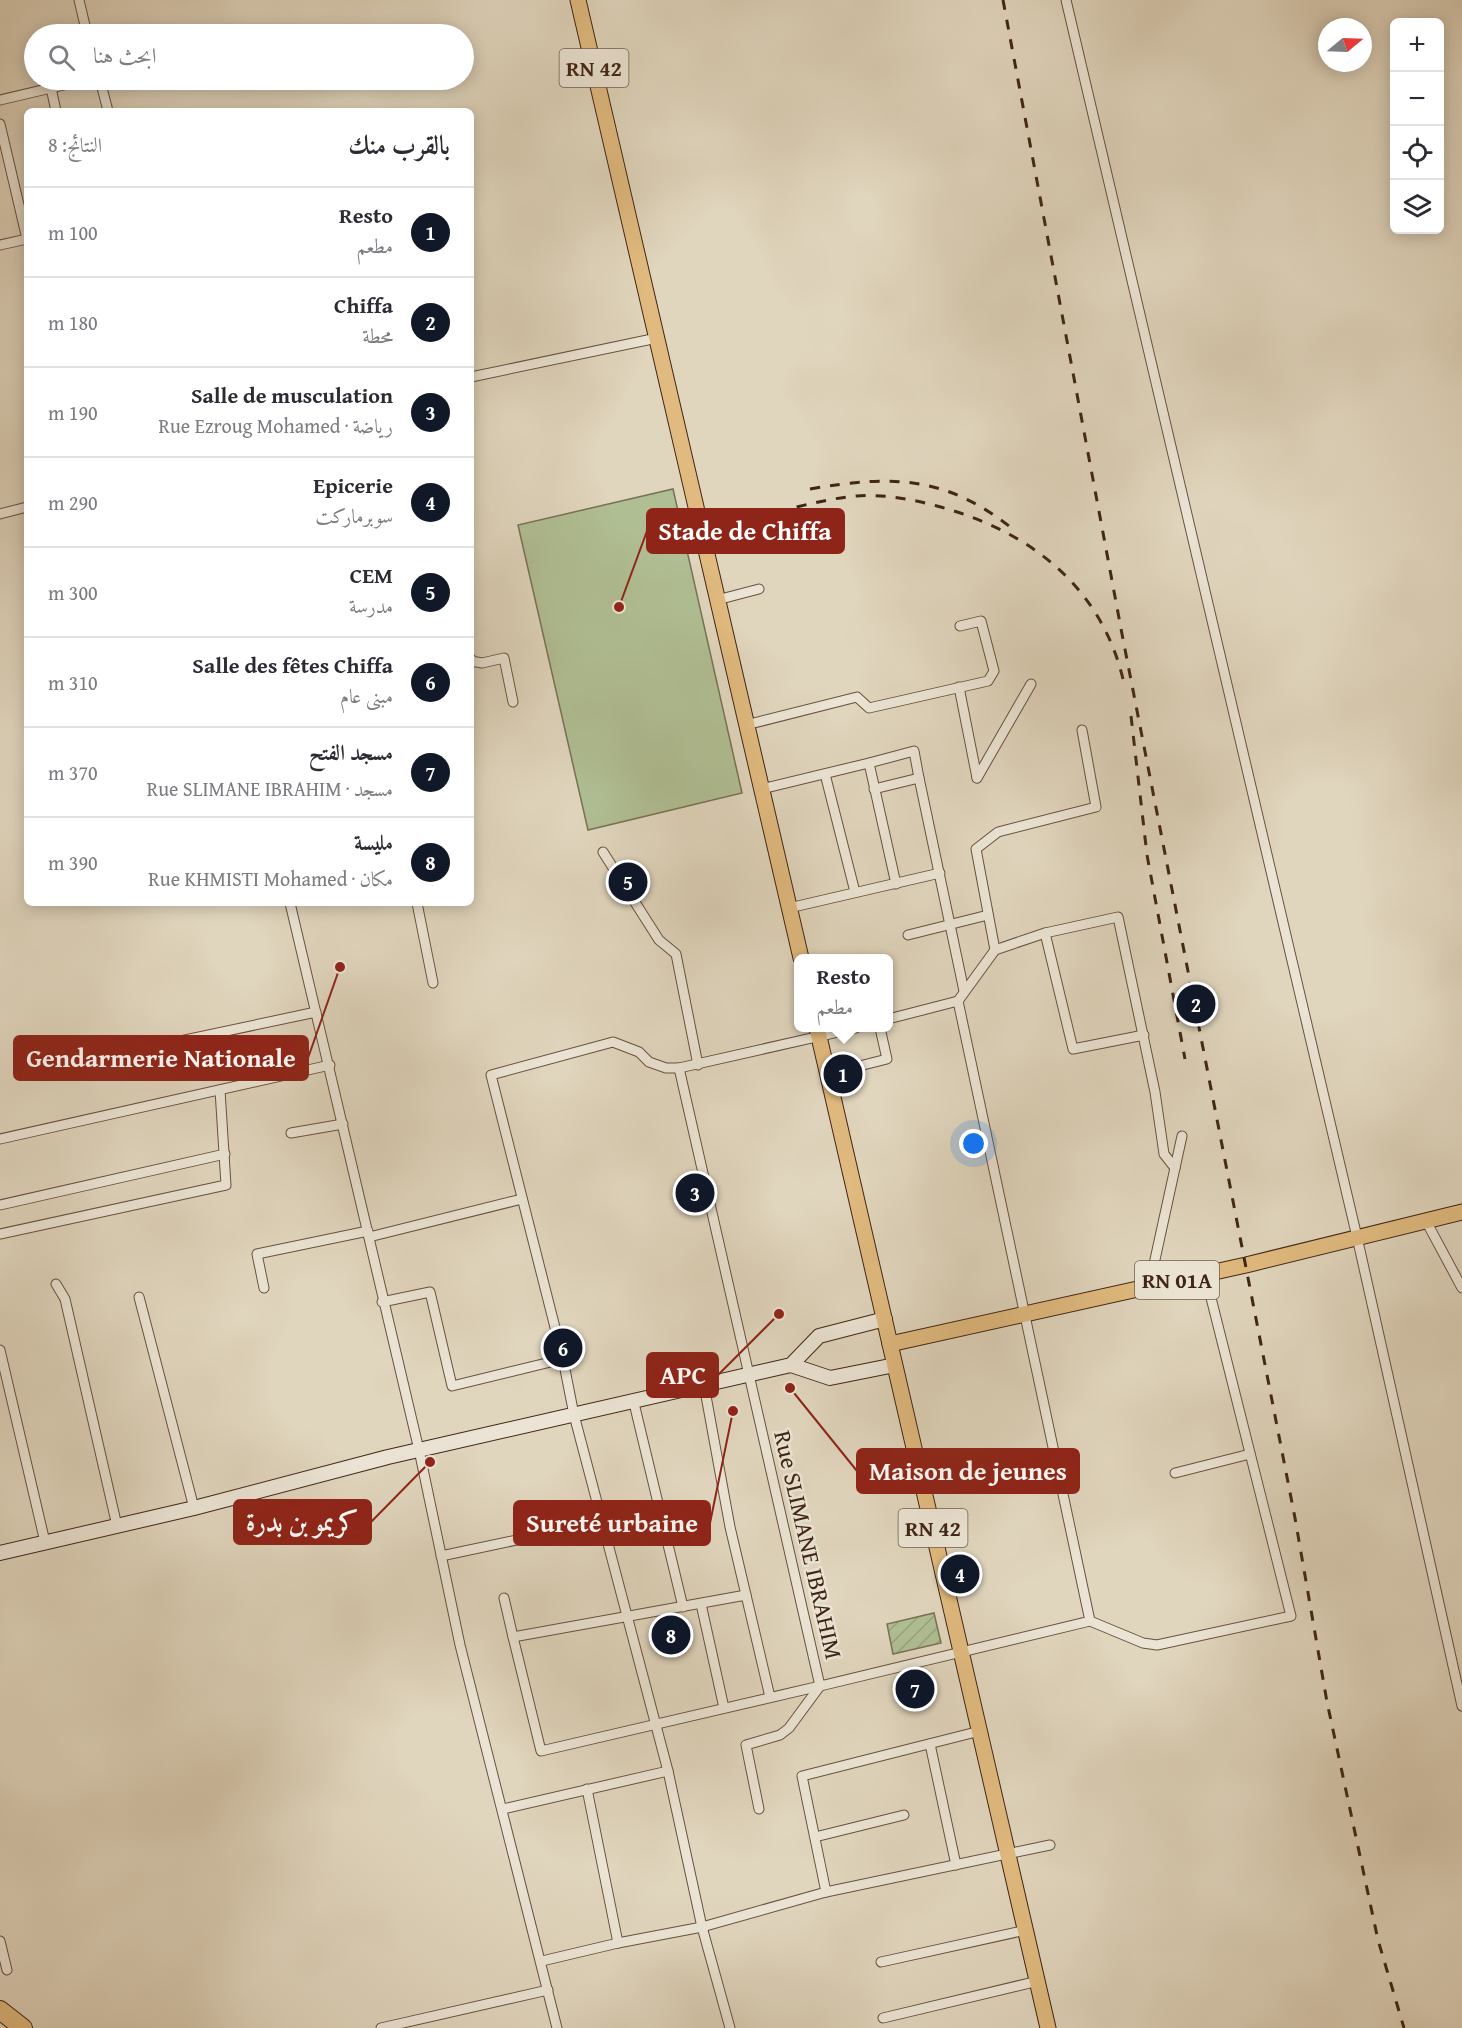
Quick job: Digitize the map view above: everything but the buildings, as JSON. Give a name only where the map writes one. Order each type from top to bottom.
[{"type":"highway","points":[[0,2010],[23,2028]]},
{"type":"main road","name":"RN 42","points":[[578,0],[800,954]]},
{"type":"main road","name":"RN 42","points":[[818,1032],[1048,2028]]},
{"type":"main road","name":"RN 01A","points":[[890,1344],[1149,1287],[1462,1212]]},
{"type":"main road","points":[[0,1553],[194,1508],[419,1450],[574,1415],[633,1399],[749,1376],[791,1365],[819,1336],[885,1319]]},
{"type":"main road","points":[[791,1365],[830,1378],[895,1365]]},
{"type":"street","points":[[79,0],[85,24]]},
{"type":"street","points":[[1066,0],[1357,1237],[1462,1706]]},
{"type":"street","points":[[0,100],[42,90]]},
{"type":"street","points":[[51,90],[55,108]]},
{"type":"street","points":[[103,90],[107,108]]},
{"type":"street","points":[[0,124],[24,226]]},
{"type":"street","points":[[0,245],[24,240]]},
{"type":"street","points":[[474,376],[657,338]]},
{"type":"street","points":[[0,514],[24,508]]},
{"type":"street","points":[[717,600],[759,589]]},
{"type":"street","points":[[746,725],[857,698],[868,708],[988,681],[994,671],[981,621],[960,626]]},
{"type":"street","points":[[474,662],[482,663],[504,658],[513,702]]},
{"type":"street","points":[[959,687],[977,778],[1031,684]]},
{"type":"street","points":[[995,950],[976,849],[998,832],[1096,807],[1083,730]]},
{"type":"street","points":[[762,789],[914,751],[964,991]]},
{"type":"street","points":[[869,763],[896,884]]},
{"type":"street","points":[[825,774],[855,892]]},
{"type":"street","points":[[874,789],[919,778]]},
{"type":"street","points":[[603,852],[659,940],[676,954],[698,1065]]},
{"type":"street","points":[[789,908],[940,873]]},
{"type":"street","points":[[291,906],[369,1234],[382,1302],[419,1450],[460,1645],[542,1961],[557,2028]]},
{"type":"street","points":[[418,906],[433,983]]},
{"type":"street","points":[[908,935],[988,915]]},
{"type":"street","points":[[1175,1168],[1164,1154],[1144,1035],[1118,917],[1045,933],[995,950],[958,1001],[1023,1313],[1090,1621],[1143,1643],[1157,1645],[1291,1617],[1205,1274]]},
{"type":"street","points":[[1045,933],[1073,1049],[1144,1035]]},
{"type":"street","points":[[893,1018],[958,1001]]},
{"type":"street","points":[[67,1065],[316,1012]]},
{"type":"street","points":[[730,2028],[702,1927],[668,1771],[601,1522],[574,1415],[563,1359],[491,1075],[613,1042],[639,1052],[649,1062],[666,1068],[679,1068],[698,1065],[818,1032]]},
{"type":"street","points":[[828,1074],[887,1059],[881,1032]]},
{"type":"street","points":[[0,1139],[330,1065]]},
{"type":"street","name":"Rue SLIMANE IBRAHIM","points":[[679,1068],[820,1686],[1090,1621]]},
{"type":"street","points":[[0,1234],[226,1185],[220,1089]]},
{"type":"street","points":[[291,1133],[343,1124]]},
{"type":"street","points":[[1149,1287],[1182,1136]]},
{"type":"street","points":[[0,1205],[225,1154]]},
{"type":"street","points":[[264,1288],[256,1254],[369,1234],[522,1199]]},
{"type":"street","points":[[1426,1221],[1462,1287]]},
{"type":"street","points":[[56,1284],[65,1299],[117,1526]]},
{"type":"street","points":[[382,1302],[430,1292],[452,1386],[563,1359]]},
{"type":"street","points":[[139,1297],[194,1508]]},
{"type":"street","points":[[0,1350],[45,1542]]},
{"type":"street","points":[[704,1385],[730,1527],[770,1697]]},
{"type":"street","points":[[633,1399],[683,1607]]},
{"type":"street","points":[[1175,1473],[1250,1454]]},
{"type":"street","points":[[441,1556],[601,1522]]},
{"type":"street","points":[[513,1637],[746,1595]]},
{"type":"street","points":[[504,1598],[541,1751],[820,1686]]},
{"type":"street","points":[[701,1604],[724,1708]]},
{"type":"street","points":[[759,1809],[746,1745],[780,1735],[789,1728],[820,1686]]},
{"type":"street","points":[[826,1892],[802,1776],[980,1731]]},
{"type":"street","points":[[930,1744],[956,1865]]},
{"type":"street","points":[[502,1809],[668,1771]]},
{"type":"street","points":[[587,1790],[618,1942]]},
{"type":"street","points":[[815,1837],[904,1815]]},
{"type":"street","points":[[542,1961],[618,1942],[702,1927],[826,1892],[1050,1845]]},
{"type":"street","points":[[881,1962],[1026,1930]]},
{"type":"street","points":[[0,1941],[7,1970]]},
{"type":"street","points":[[884,2018],[1038,1981]]},
{"type":"street","points":[[381,2028],[548,1990]]},
{"type":"green space","points":[[673,489],[742,793],[588,830],[518,525]]},
{"type":"green space","points":[[934,1613],[941,1643],[893,1654],[887,1624]]},
{"type":"railway","points":[[1003,0],[1122,634],[1295,1518],[1327,1702],[1378,1940],[1404,2028]]},
{"type":"railway","points":[[810,489],[867,482],[893,481],[917,484],[941,489],[965,498],[1014,530]]},
{"type":"railway","points":[[758,517],[831,499],[856,496],[887,496],[907,499],[970,516],[1029,546],[1055,566],[1078,589],[1097,615],[1112,645],[1123,679]]},
{"type":"railway","points":[[1131,716],[1147,855],[1185,1059]]},
{"type":"place","name":"Stade de Chiffa","points":[[619,607]]},
{"type":"place","name":"CEM","points":[[628,882]]},
{"type":"place","name":"Gendarmerie Nationale","points":[[340,967]]},
{"type":"place","name":"Chiffa","points":[[1196,1004]]},
{"type":"place","name":"Resto","points":[[843,1074]]},
{"type":"place","name":"Salle de musculation","points":[[695,1193]]},
{"type":"place","name":"APC","points":[[779,1314]]},
{"type":"place","name":"Salle des fêtes Chiffa","points":[[563,1348]]},
{"type":"place","name":"Maison de jeunes","points":[[790,1388]]},
{"type":"place","name":"Sureté urbaine","points":[[733,1411]]},
{"type":"place","name":"كريمو بن بدرة","points":[[430,1462]]},
{"type":"place","name":"Epicerie","points":[[960,1574]]},
{"type":"place","name":"مليسة","points":[[671,1635]]},
{"type":"place","name":"مسجد الفتح","points":[[915,1689]]}]
